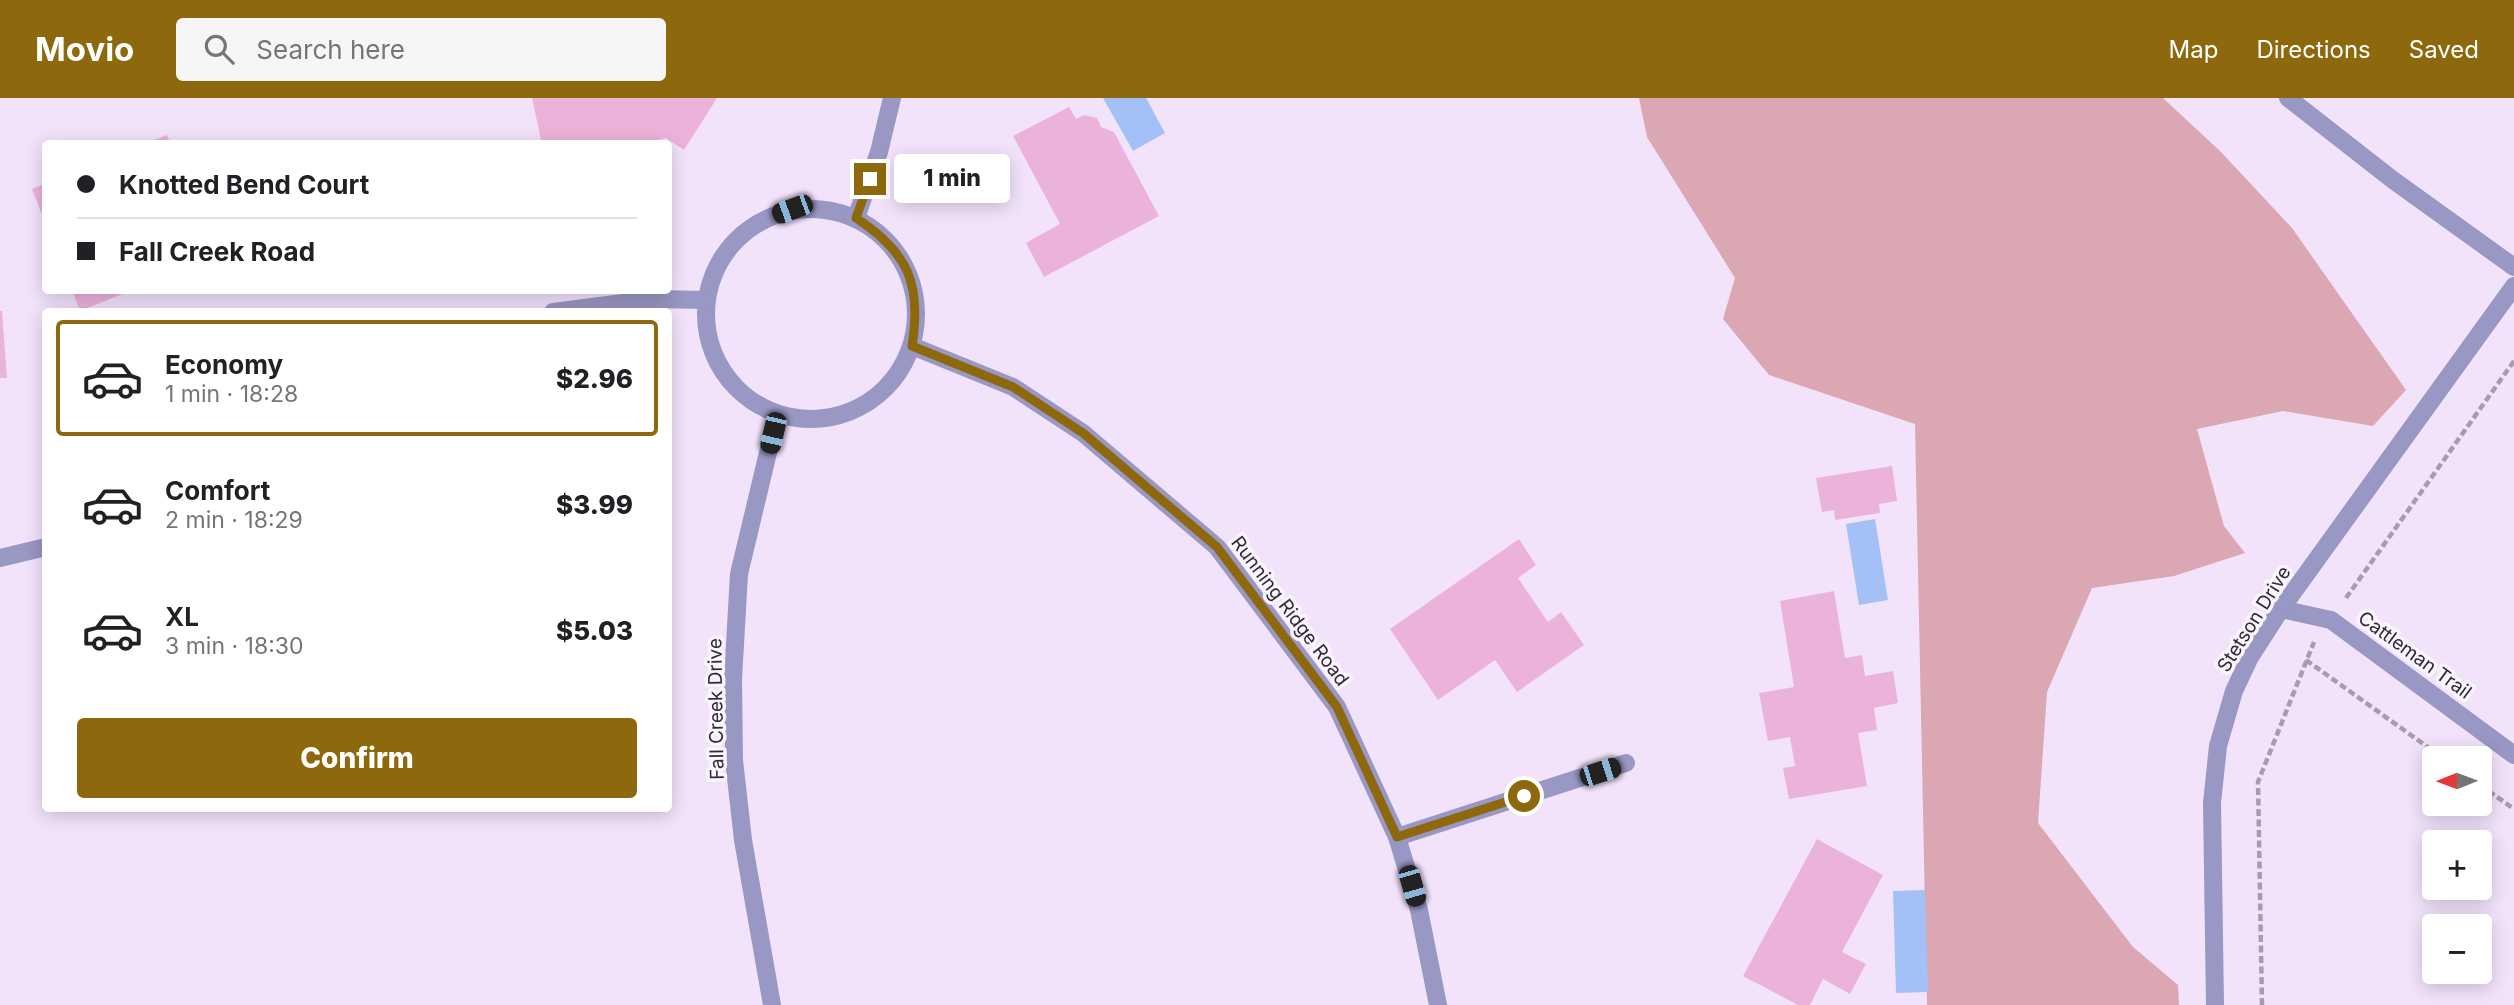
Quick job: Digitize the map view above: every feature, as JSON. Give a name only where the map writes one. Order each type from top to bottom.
[{"type":"street","points":[[856,218],[878,152],[892,98]]},
{"type":"street","points":[[2288,98],[2393,180],[2514,267]]},
{"type":"street","points":[[792,209],[824,209],[856,218],[882,235],[901,258],[913,286],[917,316],[912,346],[898,376],[874,400],[844,415],[811,421],[777,415],[745,398],[721,370],[707,337],[706,300],[715,268],[734,241],[761,221],[792,209]]},
{"type":"street","name":"Stetson Drive","points":[[2215,1005],[2212,803],[2218,746],[2234,691],[2250,657],[2281,609],[2514,286]]},
{"type":"street","points":[[584,308],[654,299],[706,300]]},
{"type":"street","name":"Running Ridge Road","points":[[912,346],[1013,387],[1083,433],[1217,547],[1337,707],[1397,837],[1419,910],[1438,1005]]},
{"type":"street","name":"Fall Creek Drive","points":[[772,1005],[743,840],[734,760],[733,679],[739,574],[777,415]]},
{"type":"street","points":[[0,558],[42,548]]},
{"type":"street","name":"Cattleman Trail","points":[[2281,609],[2330,620],[2514,755]]},
{"type":"street","points":[[1397,837],[1626,763]]},
{"type":"path","points":[[2262,1005],[2258,782],[2313,643],[2514,361]]},
{"type":"path","points":[[2306,660],[2426,746]]},
{"type":"path","points":[[2492,793],[2514,809]]},
{"type":"shaded area","points":[[1639,98],[2163,98],[2221,152],[2292,228],[2406,390],[2373,426],[2283,411],[2197,429],[2224,526],[2245,553],[2174,576],[2092,588],[2047,692],[2038,823],[2133,947],[2178,985],[2179,1005],[1927,1005],[1915,424],[1769,375],[1723,319],[1735,278],[1647,137]]},
{"type":"water","points":[[1103,98],[1146,98],[1165,133],[1133,151]]},
{"type":"water","points":[[1875,519],[1888,600],[1859,605],[1846,524]]},
{"type":"water","points":[[1925,890],[1928,992],[1896,993],[1893,891]]},
{"type":"building","points":[[532,98],[717,98],[684,150],[666,138],[541,140]]},
{"type":"building","points":[[1069,107],[1076,119],[1084,115],[1097,118],[1101,127],[1114,132],[1159,216],[1044,277],[1026,243],[1060,224],[1013,136]]},
{"type":"building","points":[[167,135],[169,140],[154,140]]},
{"type":"building","points":[[42,185],[42,214],[32,189]]},
{"type":"building","points":[[74,294],[122,294],[88,308],[79,308]]},
{"type":"building","points":[[2,311],[7,378],[0,378]]},
{"type":"building","points":[[1892,466],[1897,501],[1879,504],[1880,513],[1835,520],[1834,510],[1822,512],[1816,478]]},
{"type":"building","points":[[1519,539],[1536,565],[1518,578],[1548,622],[1561,612],[1584,645],[1517,692],[1495,660],[1438,700],[1390,629]]},
{"type":"building","points":[[1834,591],[1845,658],[1862,655],[1865,676],[1893,671],[1898,703],[1874,708],[1877,730],[1858,733],[1867,786],[1789,799],[1783,768],[1795,766],[1790,737],[1768,741],[1759,693],[1794,687],[1780,601]]},
{"type":"building","points":[[1817,839],[1883,875],[1842,952],[1866,964],[1850,994],[1823,979],[1810,1005],[1798,1005],[1743,976]]},
{"type":"route","points":[[870,179],[856,218],[882,235],[901,258],[913,286],[917,316],[912,346],[1013,387],[1083,433],[1217,547],[1337,707],[1397,837],[1524,796]]}]
